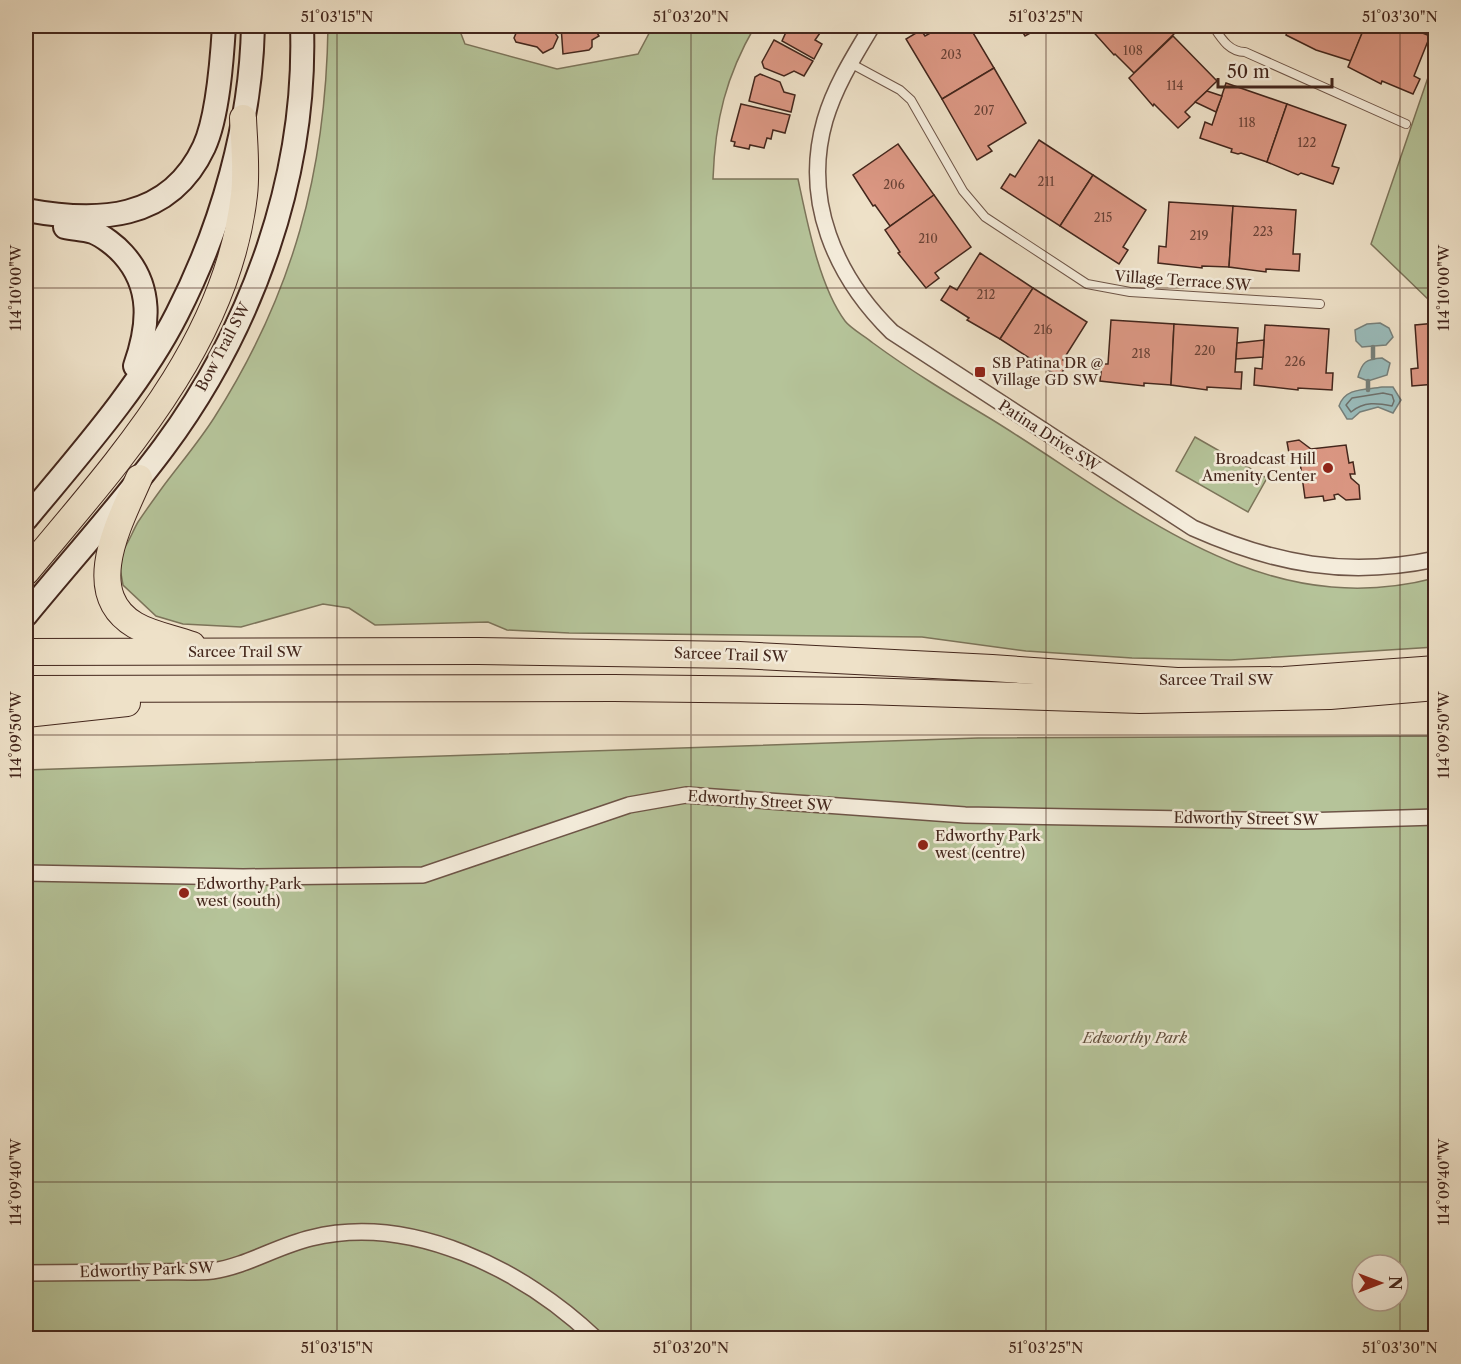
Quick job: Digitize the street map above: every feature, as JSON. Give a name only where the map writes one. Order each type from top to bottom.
[{"type":"highway","points":[[26,572],[116,464],[166,394],[198,340],[221,284],[237,235],[244,194],[243,118]]},
{"type":"highway","points":[[138,478],[107,558],[109,585],[113,599],[119,612],[134,624],[209,651]]},
{"type":"highway","name":"Sarcee Trail SW","points":[[26,652],[560,652],[740,655],[992,668],[1177,681],[1284,680],[1436,669]]},
{"type":"highway","name":"Sarcee Trail SW","points":[[26,689],[779,690],[1140,700],[1330,696],[1436,687]]},
{"type":"highway","points":[[26,714],[144,701],[203,689]]},
{"type":"main road","points":[[26,210],[64,218],[110,216],[134,210],[169,192],[190,171],[205,146],[216,97],[224,26]]},
{"type":"main road","points":[[26,519],[124,398],[177,316],[220,212],[243,118],[253,26]]},
{"type":"main road","name":"Bow Trail SW","points":[[26,615],[165,446],[209,377],[252,292],[270,244],[293,146],[299,96],[302,26]]},
{"type":"main road","points":[[26,221],[94,232],[117,247],[134,266],[144,289],[146,329],[124,398]]},
{"type":"street","name":"Patina Drive SW","points":[[872,26],[838,84],[825,122],[818,158],[820,197],[828,236],[847,279],[856,293],[892,332],[1193,528],[1232,546],[1324,568],[1374,568],[1436,559]]},
{"type":"street","name":"Edworthy Street SW","points":[[26,873],[243,877],[423,875],[629,805],[686,795],[974,815],[1304,821],[1436,817]]},
{"type":"street","name":"Edworthy Park SW","points":[[26,1273],[212,1271],[252,1260],[310,1238],[366,1232],[392,1234],[421,1239],[464,1253],[516,1279],[574,1320],[595,1338]]},
{"type":"lane","points":[[1213,26],[1228,46],[1238,52],[1245,52],[1406,124]]},
{"type":"lane","name":"Village Terrace SW","points":[[850,63],[900,90],[910,100],[963,191],[985,217],[1087,284],[1130,292],[1320,304]]},
{"type":"green space","points":[[328,26],[458,26],[465,44],[557,69],[638,54],[653,26],[755,26],[736,63],[724,99],[716,137],[713,179],[798,179],[821,272],[836,307],[854,330],[931,382],[1146,519],[1199,548],[1254,570],[1311,585],[1371,588],[1435,578],[1435,647],[1231,660],[1132,658],[1026,651],[922,637],[569,633],[507,630],[488,622],[375,625],[349,608],[323,604],[241,627],[183,624],[156,616],[123,585],[118,557],[144,513],[214,418],[265,325],[284,278],[300,230],[312,181],[326,80]]},
{"type":"green space","points":[[1435,57],[1436,303],[1433,304],[1371,244]]},
{"type":"green space","points":[[1195,437],[1267,478],[1248,512],[1176,471]]},
{"type":"green space","name":"Edworthy Park","points":[[1435,736],[1435,1338],[26,1338],[26,770],[978,738]]},
{"type":"water","points":[[1380,323],[1389,328],[1393,337],[1386,345],[1362,347],[1356,341],[1355,330],[1367,324]]},
{"type":"water","points":[[1382,358],[1390,363],[1387,375],[1368,381],[1358,377],[1366,362]]},
{"type":"water","points":[[1393,387],[1401,400],[1393,413],[1378,407],[1360,412],[1352,419],[1347,419],[1339,406],[1346,395],[1351,392]]},
{"type":"building","points":[[519,26],[557,26],[555,33],[558,37],[553,48],[543,53],[537,47],[516,42],[514,38]]},
{"type":"building","points":[[561,26],[593,26],[599,36],[592,40],[592,47],[589,50],[563,54]]},
{"type":"building","points":[[598,26],[618,26],[615,31],[609,33]]},
{"type":"building","points":[[784,26],[807,26],[820,33],[815,40],[822,44],[814,59],[782,41],[786,32],[782,30]]},
{"type":"building","points":[[943,26],[969,26],[994,68],[942,99],[906,39],[921,30],[925,36]]},
{"type":"building","points":[[1019,26],[1043,26],[1025,36]]},
{"type":"building","points":[[1088,26],[1172,26],[1177,31],[1134,73]]},
{"type":"building","points":[[1289,26],[1365,26],[1351,61],[1316,50],[1286,35]]},
{"type":"building","points":[[1365,26],[1405,26],[1430,36],[1414,76],[1420,79],[1413,94],[1382,81],[1381,84],[1348,67]]},
{"type":"building","points":[[1173,36],[1217,81],[1185,112],[1190,117],[1178,128],[1154,104],[1153,106],[1129,78]]},
{"type":"building","points":[[774,40],[813,61],[804,76],[794,71],[784,76],[764,68],[762,62]]},
{"type":"building","points":[[994,68],[1026,123],[988,146],[992,151],[977,160],[942,99]]},
{"type":"building","points":[[760,74],[780,82],[784,92],[795,95],[791,112],[749,101],[755,77]]},
{"type":"building","points":[[1226,83],[1287,104],[1267,162],[1231,152],[1232,149],[1200,138],[1205,122],[1212,125]]},
{"type":"building","points":[[1207,91],[1222,96],[1216,112],[1195,102]]},
{"type":"building","points":[[741,104],[790,115],[785,133],[773,130],[771,139],[767,138],[764,148],[750,145],[749,149],[734,146],[735,142],[731,141]]},
{"type":"building","points":[[1287,104],[1346,125],[1332,166],[1339,168],[1333,184],[1301,173],[1298,175],[1267,162]]},
{"type":"building","points":[[1039,140],[1093,175],[1060,226],[1001,188],[1010,174],[1015,177]]},
{"type":"building","points":[[898,144],[934,195],[890,226],[875,205],[873,206],[853,175]]},
{"type":"building","points":[[1093,175],[1146,210],[1123,247],[1128,250],[1119,264],[1060,226]]},
{"type":"building","points":[[934,195],[971,247],[935,273],[939,278],[926,288],[898,253],[900,252],[885,230]]},
{"type":"building","points":[[1169,202],[1233,206],[1229,267],[1202,266],[1202,268],[1158,263],[1159,246],[1166,247]]},
{"type":"building","points":[[1233,206],[1296,210],[1293,254],[1300,254],[1299,271],[1266,269],[1266,272],[1229,267]]},
{"type":"building","points":[[980,253],[1033,288],[1000,339],[967,320],[969,318],[941,300],[950,286],[957,290]]},
{"type":"building","points":[[1033,288],[1087,322],[1063,360],[1068,363],[1059,377],[1000,339]]},
{"type":"building","points":[[1111,320],[1174,324],[1171,385],[1144,383],[1144,386],[1100,381],[1102,364],[1108,364]]},
{"type":"building","points":[[1436,323],[1436,384],[1412,386],[1411,369],[1418,368],[1415,325]]},
{"type":"building","points":[[1174,324],[1238,328],[1235,372],[1242,372],[1241,389],[1207,387],[1207,390],[1171,385]]},
{"type":"building","points":[[1265,325],[1329,329],[1326,373],[1333,373],[1332,390],[1298,388],[1298,390],[1254,385],[1255,368],[1262,369]]},
{"type":"building","points":[[1264,340],[1263,357],[1236,359],[1237,343]]},
{"type":"building","name":"Broadcast Hill Amenity Center","points":[[1299,440],[1311,449],[1346,445],[1349,463],[1353,462],[1355,474],[1350,474],[1351,478],[1359,485],[1360,499],[1346,500],[1338,494],[1334,495],[1335,499],[1324,501],[1323,496],[1305,498],[1300,462],[1289,453],[1287,442]]},
{"type":"waterway","points":[[1373,347],[1373,358]]},
{"type":"waterway","points":[[1368,381],[1368,390]]},
{"type":"place","name":"SB Patina DR @ Village GD SW","points":[[980,372]]},
{"type":"place","name":"Broadcast Hill Amenity Center","points":[[1328,468]]},
{"type":"place","name":"Edworthy Park west (centre)","points":[[923,845]]},
{"type":"place","name":"Edworthy Park west (south)","points":[[184,893]]}]
